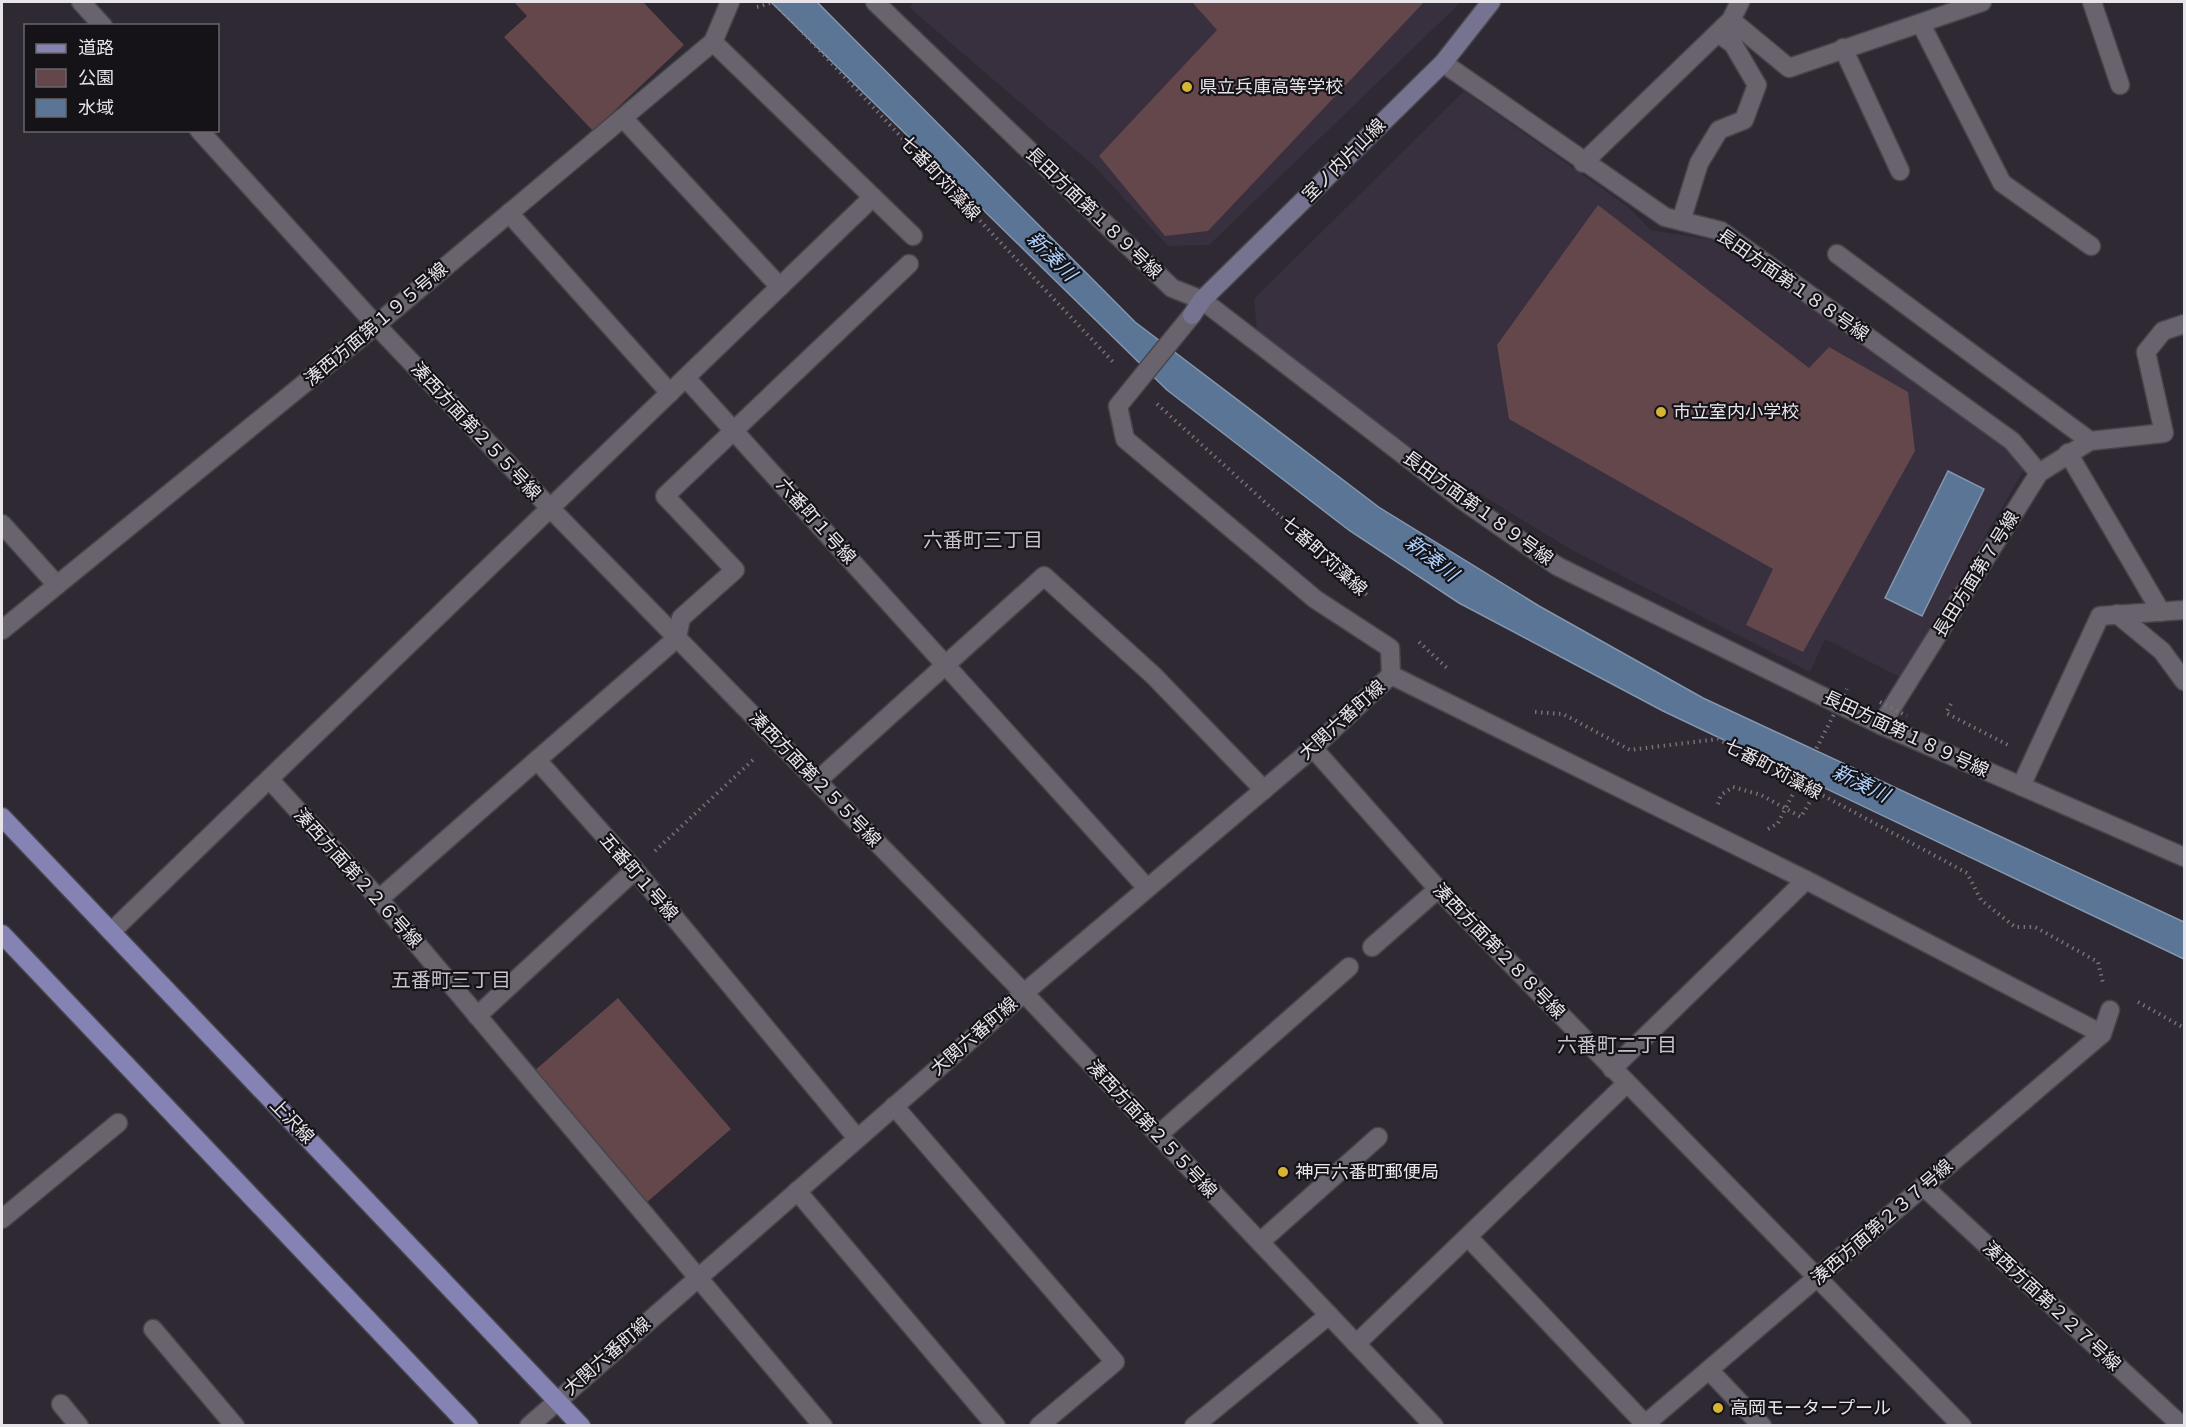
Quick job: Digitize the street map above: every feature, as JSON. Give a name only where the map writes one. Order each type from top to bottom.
[{"type":"main road","name":"上沢線","points":[[2,817],[581,1425]]},
{"type":"main road","points":[[2,934],[469,1425]]},
{"type":"street","points":[[81,2],[101,24]]},
{"type":"street","name":"湊西方面第１９５号線","points":[[2,630],[376,325],[713,42],[729,2]]},
{"type":"street","name":"長田方面第１８９号線","points":[[875,2],[1172,288],[1465,502],[1557,566],[1881,725],[2184,857]]},
{"type":"street","name":"室ノ内片山線","points":[[1197,308],[1443,63],[1491,2]]},
{"type":"street","points":[[1583,163],[1724,26],[1740,2]]},
{"type":"street","points":[[1724,26],[1789,68],[1982,2]]},
{"type":"street","points":[[2092,2],[2121,85]]},
{"type":"street","points":[[1921,24],[2002,183],[2091,246]]},
{"type":"street","points":[[1681,221],[1699,163],[1719,130],[1744,120],[1757,85],[1732,44],[1724,26]]},
{"type":"street","points":[[713,42],[913,236]]},
{"type":"street","points":[[1844,48],[1900,171]]},
{"type":"street","name":"長田方面第１８８号線","points":[[1443,63],[1583,163],[1665,217],[1721,231],[2012,441],[2039,473]]},
{"type":"street","points":[[622,118],[780,287]]},
{"type":"street","name":"湊西方面第２５５号線","points":[[200,132],[376,325],[550,509],[1024,993],[1434,1425]]},
{"type":"street","points":[[111,932],[873,197]]},
{"type":"street","points":[[509,213],[670,393]]},
{"type":"street","points":[[1837,254],[2090,441],[2164,433],[2146,352],[2163,331],[2184,324]]},
{"type":"street","points":[[379,899],[677,638],[681,618],[735,570],[665,496],[909,264]]},
{"type":"street","name":"七番町苅藻線","points":[[1197,308],[1118,406],[1125,439],[1314,599],[1390,648],[1391,675]]},
{"type":"street","name":"六番町１号線","points":[[686,378],[1148,888]]},
{"type":"street","name":"長田方面第７号線","points":[[1881,725],[2039,473],[2090,441]]},
{"type":"street","points":[[2068,453],[2161,612]]},
{"type":"street","points":[[2,524],[57,585]]},
{"type":"street","points":[[817,782],[1044,576],[1154,676],[1264,790]]},
{"type":"street","points":[[2109,615],[2184,610]]},
{"type":"street","points":[[2109,615],[2162,651],[2184,681]]},
{"type":"street","points":[[2021,786],[2109,615]]},
{"type":"street","points":[[1391,675],[1806,880],[2102,1034],[2110,1010]]},
{"type":"street","name":"大関六番町線","points":[[529,1425],[1024,993],[1313,748],[1391,675]]},
{"type":"street","name":"湊西方面第２８８号線","points":[[1313,748],[1438,889],[1626,1084],[1818,1276],[1962,1425]]},
{"type":"street","name":"五番町１号線","points":[[537,760],[635,870],[857,1138]]},
{"type":"street","name":"湊西方面第２２６号線","points":[[269,779],[379,899],[823,1425]]},
{"type":"street","points":[[477,1016],[635,870]]},
{"type":"street","points":[[1612,1069],[1806,880]]},
{"type":"street","points":[[1372,947],[1438,889]]},
{"type":"street","points":[[1158,1135],[1349,967]]},
{"type":"street","name":"湊西方面第２３７号線","points":[[1644,1425],[2102,1034]]},
{"type":"street","points":[[1356,1344],[1626,1084]]},
{"type":"street","points":[[894,1106],[1115,1362],[1039,1425]]},
{"type":"street","points":[[2,1219],[118,1123]]},
{"type":"street","points":[[1260,1242],[1378,1137]]},
{"type":"street","name":"湊西方面第２２７号線","points":[[1923,1186],[2182,1425]]},
{"type":"street","points":[[797,1191],[996,1425]]},
{"type":"street","points":[[1468,1237],[1644,1425]]},
{"type":"street","points":[[1194,1425],[1329,1316]]},
{"type":"street","points":[[153,1329],[235,1425]]},
{"type":"street","points":[[1709,1370],[1762,1425]]},
{"type":"street","points":[[61,1404],[79,1425]]},
{"type":"path","name":"七番町苅藻線","points":[[749,9],[774,2],[1137,384],[1370,598]]},
{"type":"path","points":[[1414,638],[1449,670]]},
{"type":"path","points":[[1765,832],[1778,823],[1847,689]]},
{"type":"path","points":[[1881,702],[1907,716]]},
{"type":"path","points":[[1946,713],[1951,704]]},
{"type":"path","name":"七番町苅藻線","points":[[1531,711],[1563,714],[1630,750],[1718,739],[1967,873],[1981,900],[2015,927],[2035,927],[2098,962],[2110,1010]]},
{"type":"path","points":[[635,870],[775,739]]},
{"type":"path","points":[[1716,810],[1721,795],[1733,787],[1761,795],[1801,817],[1816,791]]},
{"type":"path","points":[[2110,1010],[2130,997],[2184,1028]]},
{"type":"shaded area","name":"県立兵庫高等学校","points":[[914,2],[1461,2],[1209,245],[1168,246],[1095,167],[909,7]]},
{"type":"shaded area","name":"市立室内小学校","points":[[1464,91],[1627,206],[1651,230],[1718,241],[2001,443],[2025,468],[1902,678],[1825,639],[1810,672],[1570,549],[1447,474],[1257,333],[1254,299]]},
{"type":"green space","points":[[514,2],[643,2],[684,45],[593,131],[504,37],[527,16]]},
{"type":"green space","points":[[1192,2],[1424,2],[1208,231],[1165,236],[1099,156],[1217,30]]},
{"type":"green space","points":[[1598,205],[1809,368],[1829,347],[1908,392],[1915,451],[1803,652],[1746,625],[1773,569],[1509,419],[1497,345]]},
{"type":"green space","points":[[618,998],[731,1129],[646,1203],[533,1072]]},
{"type":"water","name":"新湊川","points":[[771,2],[817,2],[1135,322],[1380,508],[1539,606],[1703,698],[2184,922],[2184,959],[1663,711],[1459,603],[1350,531],[1167,390]]},
{"type":"water","points":[[1948,471],[1984,489],[1922,616],[1885,598]]},
{"type":"place","name":"県立兵庫高等学校","points":[[1187,87]]},
{"type":"place","name":"市立室内小学校","points":[[1661,412]]},
{"type":"place","name":"神戸六番町郵便局","points":[[1283,1172]]},
{"type":"place","name":"高岡モータープール","points":[[1718,1408]]},
{"type":"district","name":"六番町三丁目","points":[[983,540]]},
{"type":"district","name":"五番町三丁目","points":[[451,980]]},
{"type":"district","name":"六番町二丁目","points":[[1617,1045]]}]
